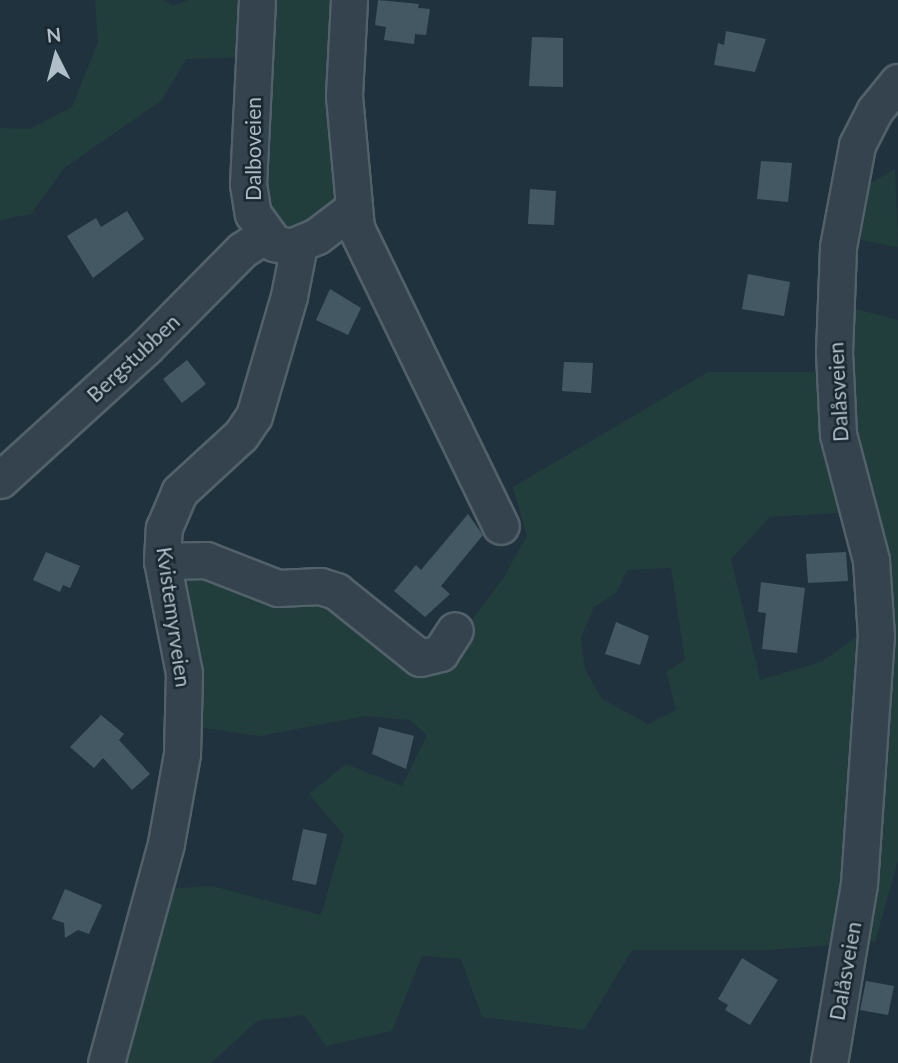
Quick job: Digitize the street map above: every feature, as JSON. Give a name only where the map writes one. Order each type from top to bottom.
[{"type":"street","name":"Dalboveien","points":[[257,0],[248,184],[253,214],[265,235]]},
{"type":"street","points":[[349,0],[344,96],[351,210],[401,328],[501,526]]},
{"type":"street","name":"Dalåsveien","points":[[829,1063],[886,721],[874,593],[864,528],[838,435],[836,290],[842,208],[857,145],[875,110],[898,82]]},
{"type":"street","points":[[265,235],[281,246],[299,245],[351,210]]},
{"type":"street","name":"Bergstubben","points":[[0,480],[146,347],[242,250],[265,235]]},
{"type":"street","name":"Kvistemyrveien","points":[[106,1063],[166,843],[182,754],[184,673],[162,561],[164,528],[179,492],[233,443],[254,416],[289,296],[299,245]]},
{"type":"street","points":[[162,561],[206,560],[278,588],[320,586],[336,591],[421,658],[440,653],[455,630]]},
{"type":"green space","points":[[95,0],[163,0],[173,6],[188,0],[343,0],[339,198],[297,234],[265,222],[248,57],[186,59],[162,100],[64,168],[31,214],[0,220],[0,128],[30,129],[72,107],[98,42]]},
{"type":"green space","points":[[895,169],[898,247],[861,240],[859,190]]},
{"type":"green space","points":[[853,308],[898,320],[898,860],[875,942],[766,950],[632,950],[584,1030],[482,1017],[461,959],[422,956],[392,1031],[326,1046],[304,1015],[257,1021],[211,1063],[103,1063],[137,891],[212,886],[321,915],[344,835],[309,794],[346,764],[402,786],[427,735],[410,720],[365,716],[260,736],[197,727],[180,590],[196,569],[334,601],[436,669],[504,577],[527,536],[513,487],[708,372],[852,372]],"holes":[[[870,511],[892,612],[821,662],[760,680],[731,559],[770,517]],[[671,568],[685,660],[666,672],[676,710],[648,724],[602,699],[585,669],[581,638],[594,607],[617,592],[627,570]]]},
{"type":"building","points":[[378,0],[419,4],[418,8],[430,9],[426,35],[415,34],[414,44],[384,40],[386,27],[375,25]]},
{"type":"building","points":[[726,31],[766,39],[755,72],[714,65],[718,43],[724,45]]},
{"type":"building","points":[[532,37],[563,38],[563,87],[529,86]]},
{"type":"building","points":[[761,161],[792,163],[788,202],[757,199]]},
{"type":"building","points":[[530,189],[556,191],[554,225],[528,224]]},
{"type":"building","points":[[127,211],[144,239],[93,278],[67,236],[96,218],[101,227]]},
{"type":"building","points":[[748,274],[790,282],[784,316],[742,309]]},
{"type":"building","points":[[330,289],[361,308],[348,335],[316,320]]},
{"type":"building","points":[[187,360],[206,384],[182,403],[163,379]]},
{"type":"building","points":[[564,362],[593,363],[591,393],[562,391]]},
{"type":"building","points":[[468,514],[483,535],[441,586],[450,594],[425,617],[394,591],[416,565],[421,570]]},
{"type":"building","points":[[46,552],[80,566],[70,588],[63,585],[60,592],[33,580]]},
{"type":"building","points":[[846,552],[848,581],[808,583],[806,554]]},
{"type":"building","points":[[761,582],[805,588],[797,653],[762,649],[766,613],[758,612]]},
{"type":"building","points":[[616,622],[649,636],[640,665],[605,654]]},
{"type":"building","points":[[101,715],[124,734],[119,740],[150,774],[132,790],[103,758],[94,768],[70,747]]},
{"type":"building","points":[[379,727],[414,736],[406,769],[372,754]]},
{"type":"building","points":[[303,829],[327,834],[316,885],[292,880]]},
{"type":"building","points":[[65,889],[102,905],[89,934],[78,930],[65,938],[64,923],[52,919]]},
{"type":"building","points":[[742,958],[778,980],[750,1025],[725,1010],[728,1005],[718,999]]},
{"type":"building","points":[[866,981],[894,986],[888,1015],[860,1010]]}]
